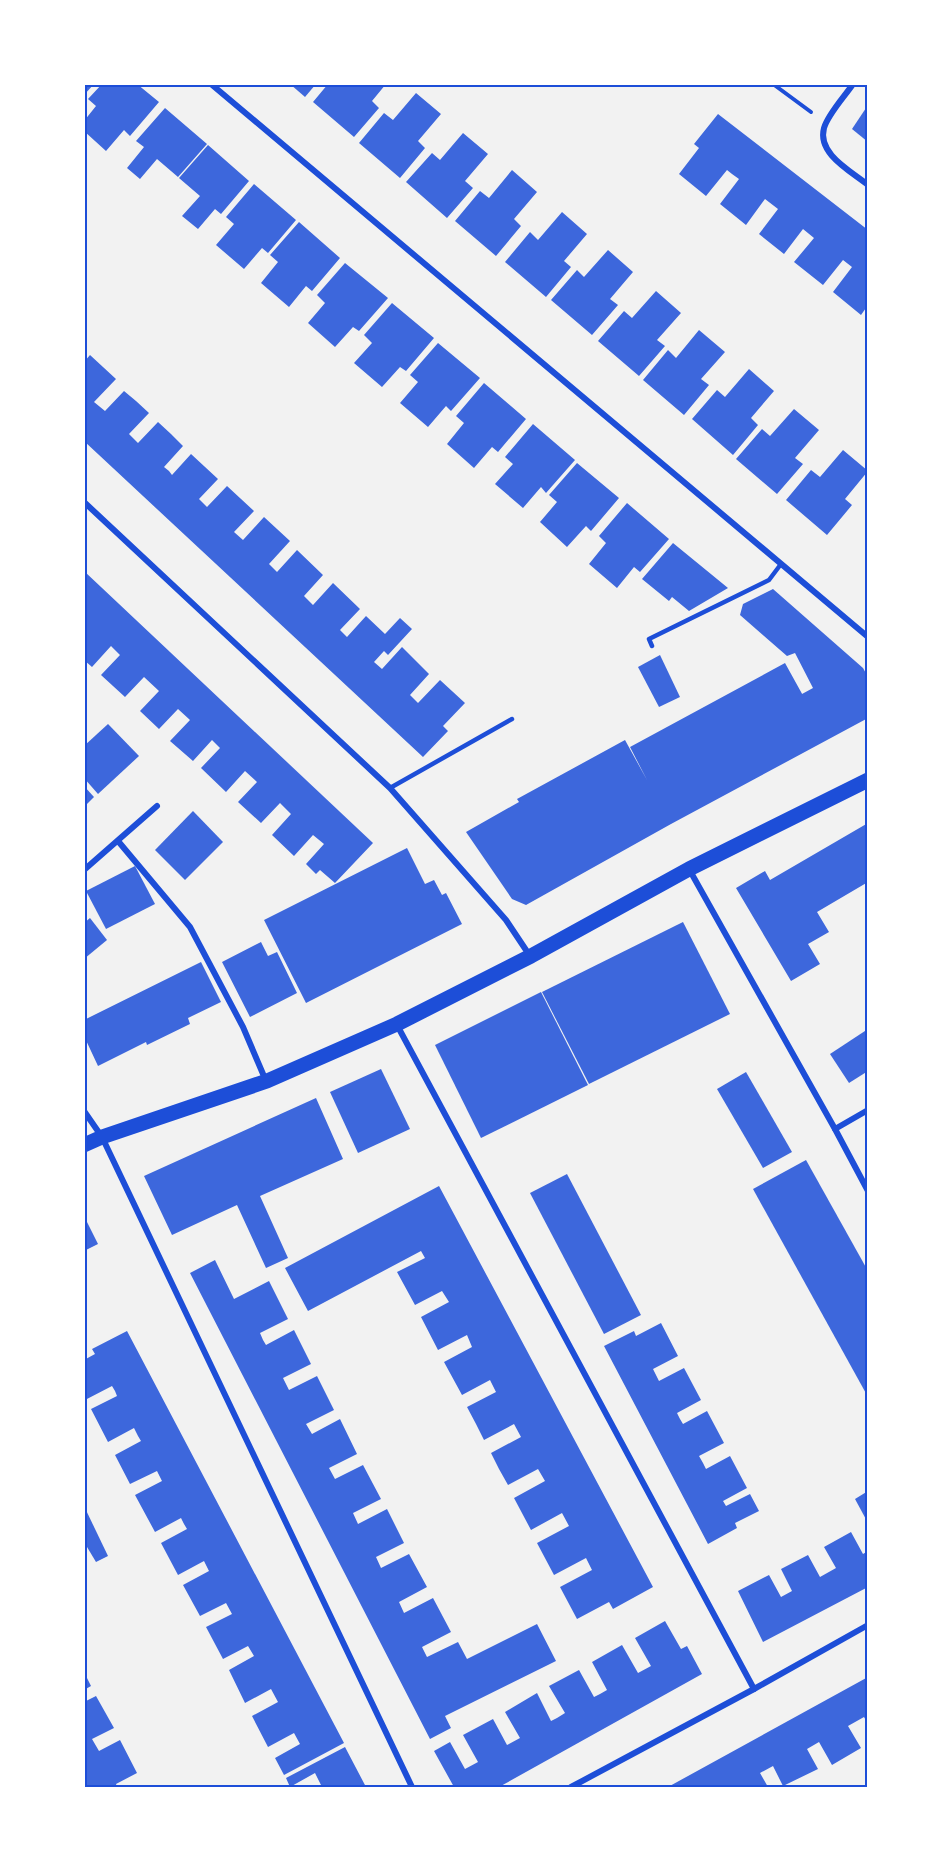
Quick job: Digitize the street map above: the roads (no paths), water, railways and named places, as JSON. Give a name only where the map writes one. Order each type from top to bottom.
[{"type":"main road","points":[[84,1145],[267,1081],[397,1024],[531,957],[689,870],[868,780]]},
{"type":"street","points":[[211,84],[868,637]]},
{"type":"street","points":[[853,84],[826,123],[823,139],[826,150],[834,159],[868,185]]},
{"type":"street","points":[[84,501],[390,788],[506,920],[531,957]]},
{"type":"street","points":[[84,870],[157,806]]},
{"type":"street","points":[[118,841],[190,927],[243,1028],[267,1081]]},
{"type":"street","points":[[689,870],[868,1191]]},
{"type":"street","points":[[397,1024],[754,1689]]},
{"type":"street","points":[[835,1129],[868,1110]]},
{"type":"street","points":[[84,1111],[102,1137],[411,1787]]},
{"type":"street","points":[[572,1787],[868,1625]]},
{"type":"lane","points":[[652,646],[649,639],[769,580],[781,564]]},
{"type":"lane","points":[[390,788],[512,719]]}]
